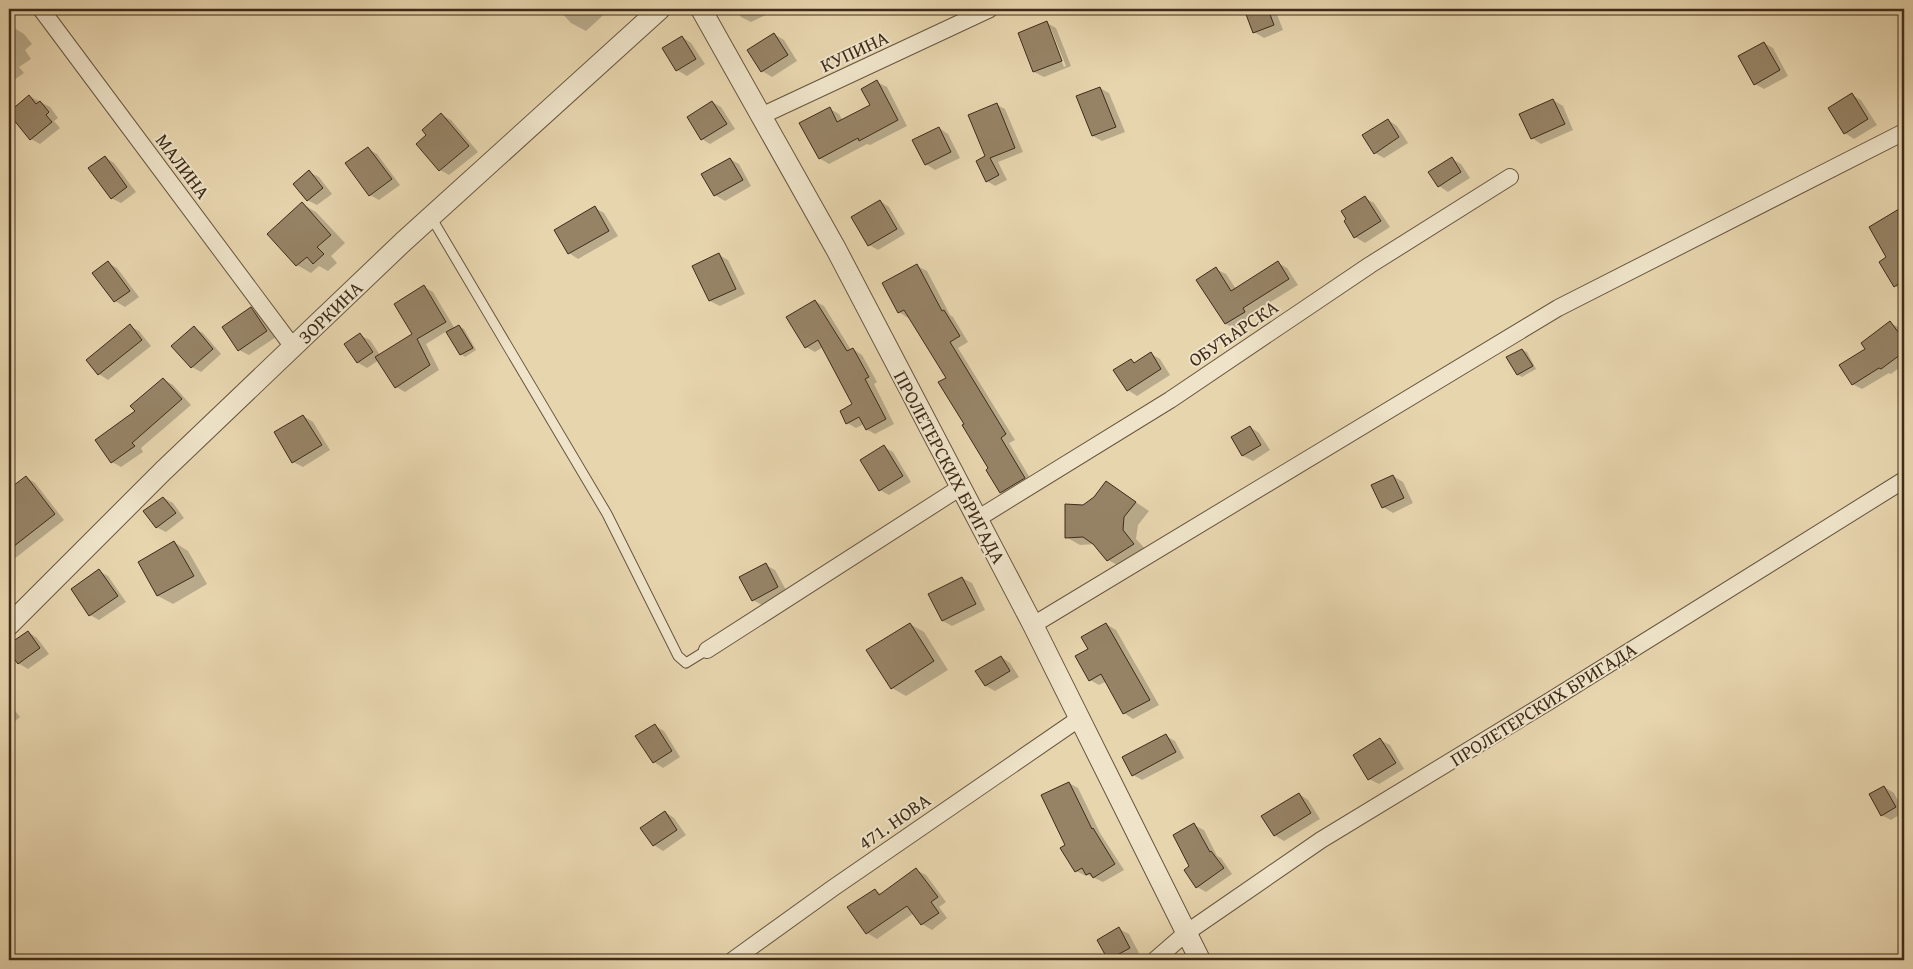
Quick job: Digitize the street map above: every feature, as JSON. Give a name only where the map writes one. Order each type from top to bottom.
[{"type":"street","name":"МАЛИНА","points":[[41,9],[293,347]]},
{"type":"street","name":"ЗОРКИНА","points":[[9,625],[163,471],[293,347],[431,217],[660,9]]},
{"type":"street","name":"ПРОЛЕТЕРСКИХ БРИГАДА","points":[[701,9],[836,249],[961,487],[1080,718],[1200,960]]},
{"type":"street","name":"КУПИНА","points":[[762,116],[990,9]]},
{"type":"street","points":[[1033,625],[1558,308],[1904,132]]},
{"type":"street","name":"ОБУЋАРСКА","points":[[977,519],[1170,400],[1370,265],[1510,177]]},
{"type":"street","name":"ПРОЛЕТЕРСКИХ БРИГАДА","points":[[1186,933],[1321,840],[1548,702],[1904,480]]},
{"type":"street","points":[[707,650],[961,487]]},
{"type":"street","name":"471. НОВА","points":[[733,960],[833,888],[1080,718]]},
{"type":"street","points":[[1155,960],[1186,933]]},
{"type":"lane","points":[[431,217],[607,514],[678,656],[686,663],[707,650]]},
{"type":"building","points":[[1244,9],[1268,9],[1274,25],[1253,33]]},
{"type":"building","points":[[1047,21],[1062,61],[1033,72],[1018,33]]},
{"type":"building","points":[[774,33],[788,55],[761,72],[747,50]]},
{"type":"building","points":[[682,36],[696,59],[676,71],[662,48]]},
{"type":"building","points":[[1764,42],[1780,70],[1754,85],[1738,56]]},
{"type":"building","points":[[877,80],[898,120],[859,141],[858,138],[819,159],[799,123],[830,107],[837,122],[870,105],[861,89]]},
{"type":"building","points":[[1100,87],[1116,127],[1092,136],[1076,96]]},
{"type":"building","points":[[1852,93],[1868,119],[1844,134],[1828,108]]},
{"type":"building","points":[[29,95],[36,104],[40,101],[49,112],[46,115],[52,122],[30,140],[9,114]]},
{"type":"building","points":[[1553,99],[1565,124],[1531,139],[1519,114]]},
{"type":"building","points":[[712,101],[727,124],[701,140],[687,117]]},
{"type":"building","points":[[997,103],[1015,148],[990,158],[999,175],[986,182],[976,161],[985,156],[968,115]]},
{"type":"building","points":[[441,113],[469,146],[439,171],[416,144],[426,135],[422,130]]},
{"type":"building","points":[[1388,119],[1399,137],[1374,154],[1362,135]]},
{"type":"building","points":[[939,127],[951,152],[925,165],[912,140]]},
{"type":"building","points":[[368,147],[392,179],[369,196],[345,163]]},
{"type":"building","points":[[105,156],[127,187],[111,199],[88,168]]},
{"type":"building","points":[[1452,157],[1461,172],[1438,187],[1428,172]]},
{"type":"building","points":[[730,158],[743,180],[714,196],[701,174]]},
{"type":"building","points":[[309,170],[323,188],[307,201],[293,184]]},
{"type":"building","points":[[1365,196],[1381,221],[1354,238],[1344,221],[1346,219],[1341,211]]},
{"type":"building","points":[[880,200],[897,229],[868,246],[851,217]]},
{"type":"building","points":[[302,202],[331,235],[317,247],[324,254],[313,264],[307,257],[296,266],[267,234]]},
{"type":"building","points":[[595,206],[609,231],[568,254],[554,230]]},
{"type":"building","points":[[1904,206],[1904,280],[1894,287],[1879,262],[1886,257],[1869,227]]},
{"type":"building","points":[[719,253],[736,289],[709,301],[692,266]]},
{"type":"building","points":[[108,261],[130,291],[114,302],[92,273]]},
{"type":"building","points":[[1278,261],[1289,279],[1243,308],[1245,312],[1225,324],[1196,280],[1216,267],[1231,291]]},
{"type":"building","points":[[917,264],[942,311],[944,310],[960,336],[950,342],[1006,434],[1001,438],[1025,478],[1000,493],[986,470],[988,468],[962,425],[964,424],[938,382],[946,378],[904,310],[898,313],[882,283]]},
{"type":"building","points":[[424,285],[446,322],[417,339],[430,365],[395,388],[375,357],[412,334],[394,304]]},
{"type":"building","points":[[815,300],[847,351],[853,348],[869,377],[865,379],[886,419],[866,430],[859,417],[846,424],[840,411],[852,404],[818,340],[805,348],[786,317]]},
{"type":"building","points":[[251,307],[267,331],[238,351],[222,327]]},
{"type":"building","points":[[1890,321],[1904,340],[1904,352],[1881,369],[1879,368],[1852,385],[1839,365],[1865,349],[1861,343]]},
{"type":"building","points":[[130,324],[142,340],[98,375],[86,360]]},
{"type":"building","points":[[459,325],[473,348],[460,355],[446,332]]},
{"type":"building","points":[[194,326],[213,349],[191,368],[171,346]]},
{"type":"building","points":[[360,333],[373,352],[357,363],[344,344]]},
{"type":"building","points":[[1522,349],[1533,366],[1517,375],[1506,357]]},
{"type":"building","points":[[1151,352],[1161,369],[1127,391],[1113,370],[1131,359],[1134,363]]},
{"type":"building","points":[[163,378],[182,399],[132,443],[135,446],[111,463],[95,440],[135,411],[130,406]]},
{"type":"building","points":[[303,415],[322,445],[292,463],[274,432]]},
{"type":"building","points":[[1250,426],[1261,445],[1242,456],[1231,437]]},
{"type":"building","points":[[884,445],[903,476],[879,491],[860,460]]},
{"type":"building","points":[[1393,475],[1404,498],[1382,508],[1371,485]]},
{"type":"building","points":[[26,476],[55,514],[9,550],[9,489]]},
{"type":"building","points":[[1106,481],[1136,502],[1124,517],[1123,530],[1134,544],[1107,561],[1093,544],[1083,537],[1065,538],[1065,504],[1083,505],[1094,497]]},
{"type":"building","points":[[163,497],[176,513],[156,528],[143,511]]},
{"type":"building","points":[[174,541],[194,576],[157,596],[138,562]]},
{"type":"building","points":[[766,563],[778,587],[752,601],[739,577]]},
{"type":"building","points":[[99,569],[118,596],[89,616],[71,589]]},
{"type":"building","points":[[962,577],[976,604],[942,621],[928,594]]},
{"type":"building","points":[[910,623],[934,661],[891,689],[866,650]]},
{"type":"building","points":[[1106,623],[1150,700],[1123,714],[1101,674],[1089,681],[1075,656],[1088,649],[1081,637]]},
{"type":"building","points":[[28,631],[40,648],[18,664],[9,652],[9,644]]},
{"type":"building","points":[[1001,656],[1010,671],[985,686],[975,671]]},
{"type":"building","points":[[655,724],[672,751],[653,763],[635,736]]},
{"type":"building","points":[[1166,734],[1176,752],[1132,776],[1122,757]]},
{"type":"building","points":[[1380,738],[1396,763],[1368,780],[1353,755]]},
{"type":"building","points":[[1069,782],[1092,829],[1115,864],[1093,878],[1090,873],[1086,875],[1082,868],[1075,872],[1060,848],[1065,845],[1041,795]]},
{"type":"building","points":[[1884,786],[1896,807],[1881,816],[1869,794]]},
{"type":"building","points":[[1299,793],[1311,813],[1274,836],[1261,816]]},
{"type":"building","points":[[665,811],[677,830],[653,846],[640,828]]},
{"type":"building","points":[[1194,823],[1210,852],[1224,868],[1196,888],[1184,870],[1189,866],[1173,835]]},
{"type":"building","points":[[916,868],[938,897],[931,902],[939,913],[921,925],[907,906],[866,934],[847,907],[875,889],[879,895]]},
{"type":"building","points":[[1119,927],[1130,948],[1108,960],[1097,940]]}]
